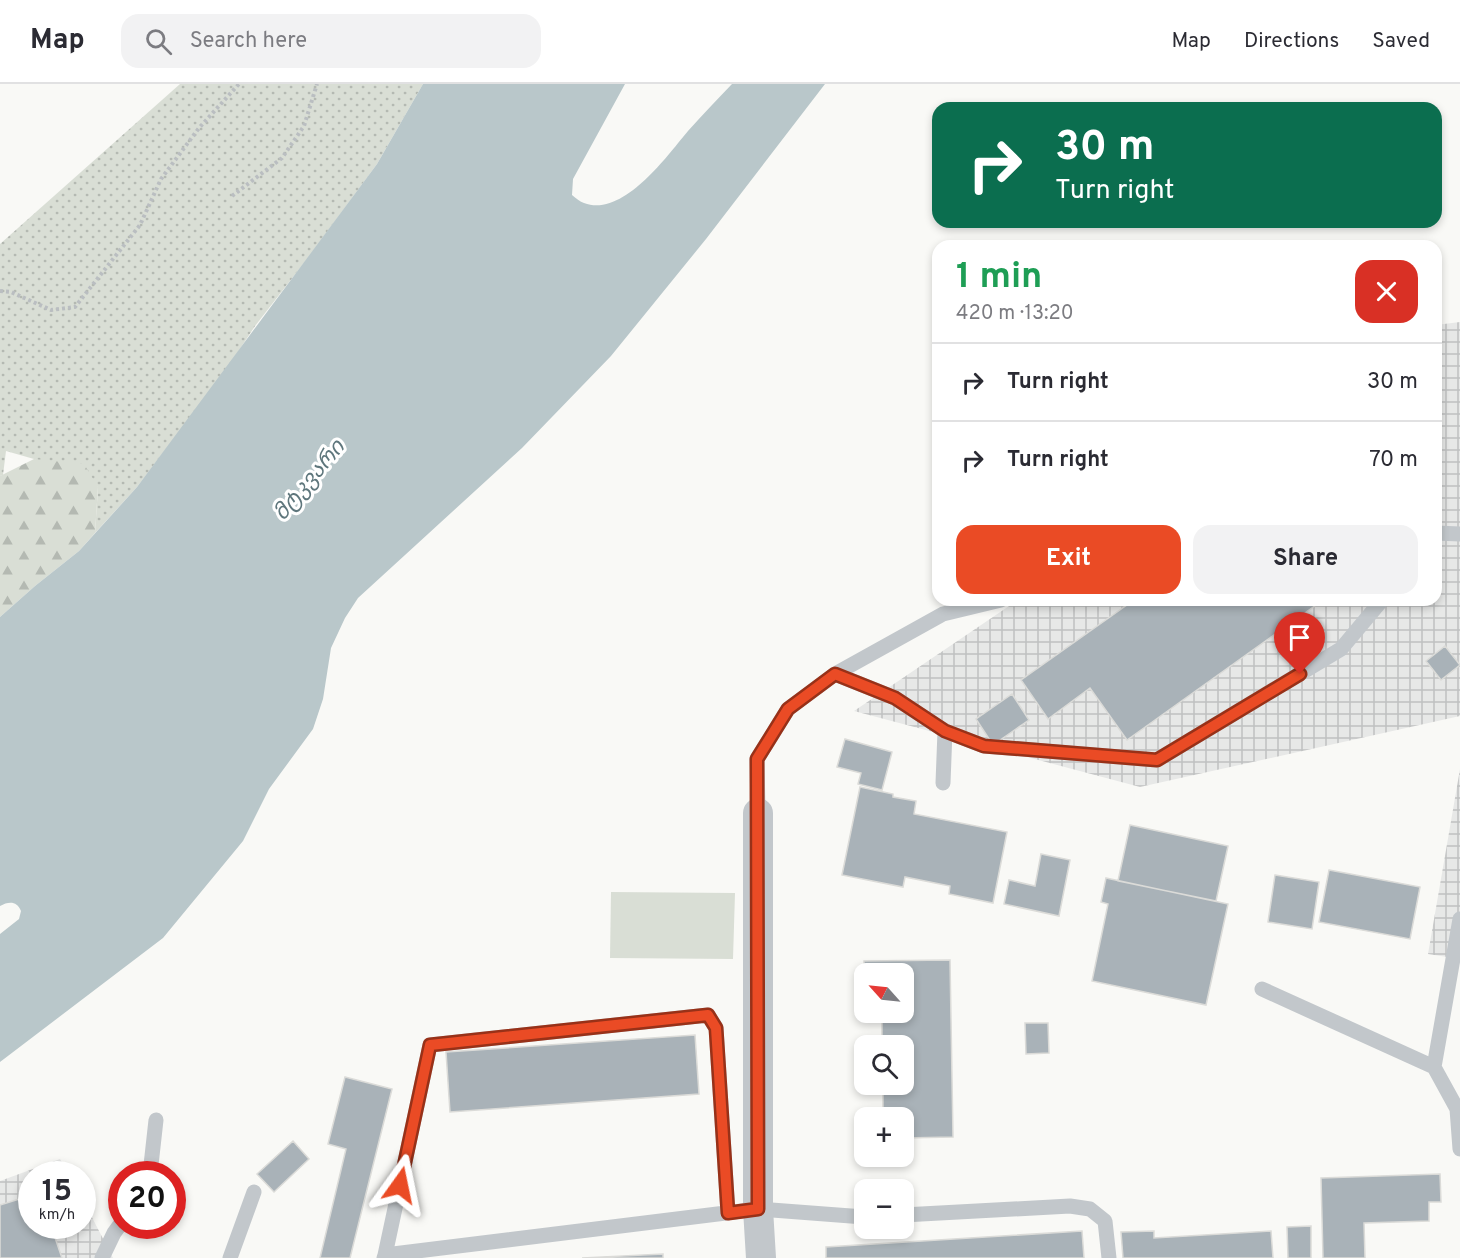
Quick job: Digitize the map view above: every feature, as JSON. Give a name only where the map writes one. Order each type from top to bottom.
[{"type":"street","points":[[758,813],[758,1209],[761,1258]]},
{"type":"lane","points":[[1442,533],[1460,534]]},
{"type":"lane","points":[[758,813],[757,759],[788,709],[835,674],[943,614],[976,606]]},
{"type":"lane","points":[[835,674],[895,698],[945,731],[984,746],[1157,760],[1341,650],[1377,606]]},
{"type":"lane","points":[[943,783],[945,731]]},
{"type":"lane","points":[[1434,1067],[1460,919]]},
{"type":"lane","points":[[1262,989],[1434,1067],[1457,1109],[1460,1149]]},
{"type":"lane","points":[[728,1213],[716,1028],[708,1015],[430,1045],[385,1256],[728,1213],[758,1209],[854,1216]]},
{"type":"lane","points":[[151,1161],[156,1120]]},
{"type":"lane","points":[[230,1258],[254,1192]]},
{"type":"lane","points":[[914,1214],[1070,1206],[1089,1209],[1105,1221],[1109,1258]]},
{"type":"lane","points":[[102,1258],[111,1239]]},
{"type":"path","points":[[0,291],[11,292],[51,310],[75,307],[140,225],[160,179],[199,128],[240,84]]},
{"type":"path","points":[[232,196],[282,158],[304,126],[316,84]]},
{"type":"shaded area","points":[[1460,322],[1460,716],[1140,787],[854,711],[1009,606],[1442,606],[1442,324]]},
{"type":"shaded area","points":[[1460,769],[1460,959],[1428,954]]},
{"type":"shaded area","points":[[18,1174],[18,1239],[96,1239],[96,1225],[113,1258],[0,1258],[0,1181]]},
{"type":"green space","points":[[180,84],[423,84],[377,164],[137,487],[95,533],[98,487],[34,459],[6,451],[3,475],[0,476],[0,244]]},
{"type":"green space","points":[[34,459],[84,464],[98,487],[95,533],[79,551],[0,617],[0,476]]},
{"type":"green space","points":[[611,892],[735,893],[733,959],[610,958]]},
{"type":"water","name":"მტკვარი","points":[[423,84],[625,84],[573,179],[572,195],[582,202],[599,205],[614,202],[643,182],[732,84],[825,84],[706,239],[611,356],[522,448],[358,598],[345,618],[331,648],[323,699],[313,729],[269,789],[243,841],[163,938],[0,1062],[0,934],[19,919],[21,911],[17,905],[12,903],[0,906],[0,617],[79,551],[137,487],[377,164]]},
{"type":"building","points":[[1126,606],[1315,606],[1127,740],[1090,688],[1048,719],[1021,680]]},
{"type":"building","points":[[1445,646],[1460,665],[1441,680],[1426,661]]},
{"type":"building","points":[[1012,694],[1029,720],[993,745],[976,719]]},
{"type":"building","points":[[845,739],[892,752],[882,790],[858,784],[861,773],[837,767]]},
{"type":"building","points":[[860,787],[916,801],[914,814],[1007,832],[993,903],[949,894],[950,886],[905,877],[903,887],[842,875]]},
{"type":"building","points":[[1130,825],[1228,846],[1216,901],[1118,881]]},
{"type":"building","points":[[1041,854],[1070,860],[1059,916],[1004,904],[1009,880],[1035,886]]},
{"type":"building","points":[[1329,870],[1420,887],[1410,939],[1319,922]]},
{"type":"building","points":[[1275,875],[1319,882],[1312,929],[1268,922]]},
{"type":"building","points":[[1106,878],[1228,904],[1206,1005],[1092,981],[1108,904],[1101,902]]},
{"type":"building","points":[[950,960],[953,1137],[914,1138],[914,1107],[883,1107],[883,1095],[914,1095],[914,1035],[882,1035],[882,1023],[914,1023],[914,963],[864,963],[864,961]]},
{"type":"building","points":[[1025,1023],[1048,1023],[1049,1053],[1026,1054]]},
{"type":"building","points":[[695,1035],[699,1094],[450,1112],[446,1052]]},
{"type":"building","points":[[345,1077],[392,1089],[350,1258],[320,1258],[346,1149],[328,1144]]},
{"type":"building","points":[[293,1141],[309,1159],[274,1192],[257,1174]]},
{"type":"building","points":[[1440,1174],[1441,1202],[1429,1202],[1429,1221],[1364,1223],[1365,1258],[1323,1258],[1321,1178]]},
{"type":"building","points":[[18,1199],[18,1239],[55,1239],[62,1258],[0,1258],[0,1205]]},
{"type":"building","points":[[1311,1226],[1311,1258],[1288,1258],[1287,1227]]},
{"type":"building","points":[[1082,1231],[1084,1258],[826,1258],[826,1247]]},
{"type":"building","points":[[1154,1231],[1154,1238],[1271,1231],[1273,1258],[1123,1258],[1121,1232]]},
{"type":"building","points":[[663,1254],[663,1258],[582,1258]]},
{"type":"route","points":[[400,1185],[430,1045],[708,1015],[716,1028],[728,1213],[758,1209],[757,759],[788,709],[835,674],[895,698],[945,731],[984,746],[1157,760],[1300,674]]}]
